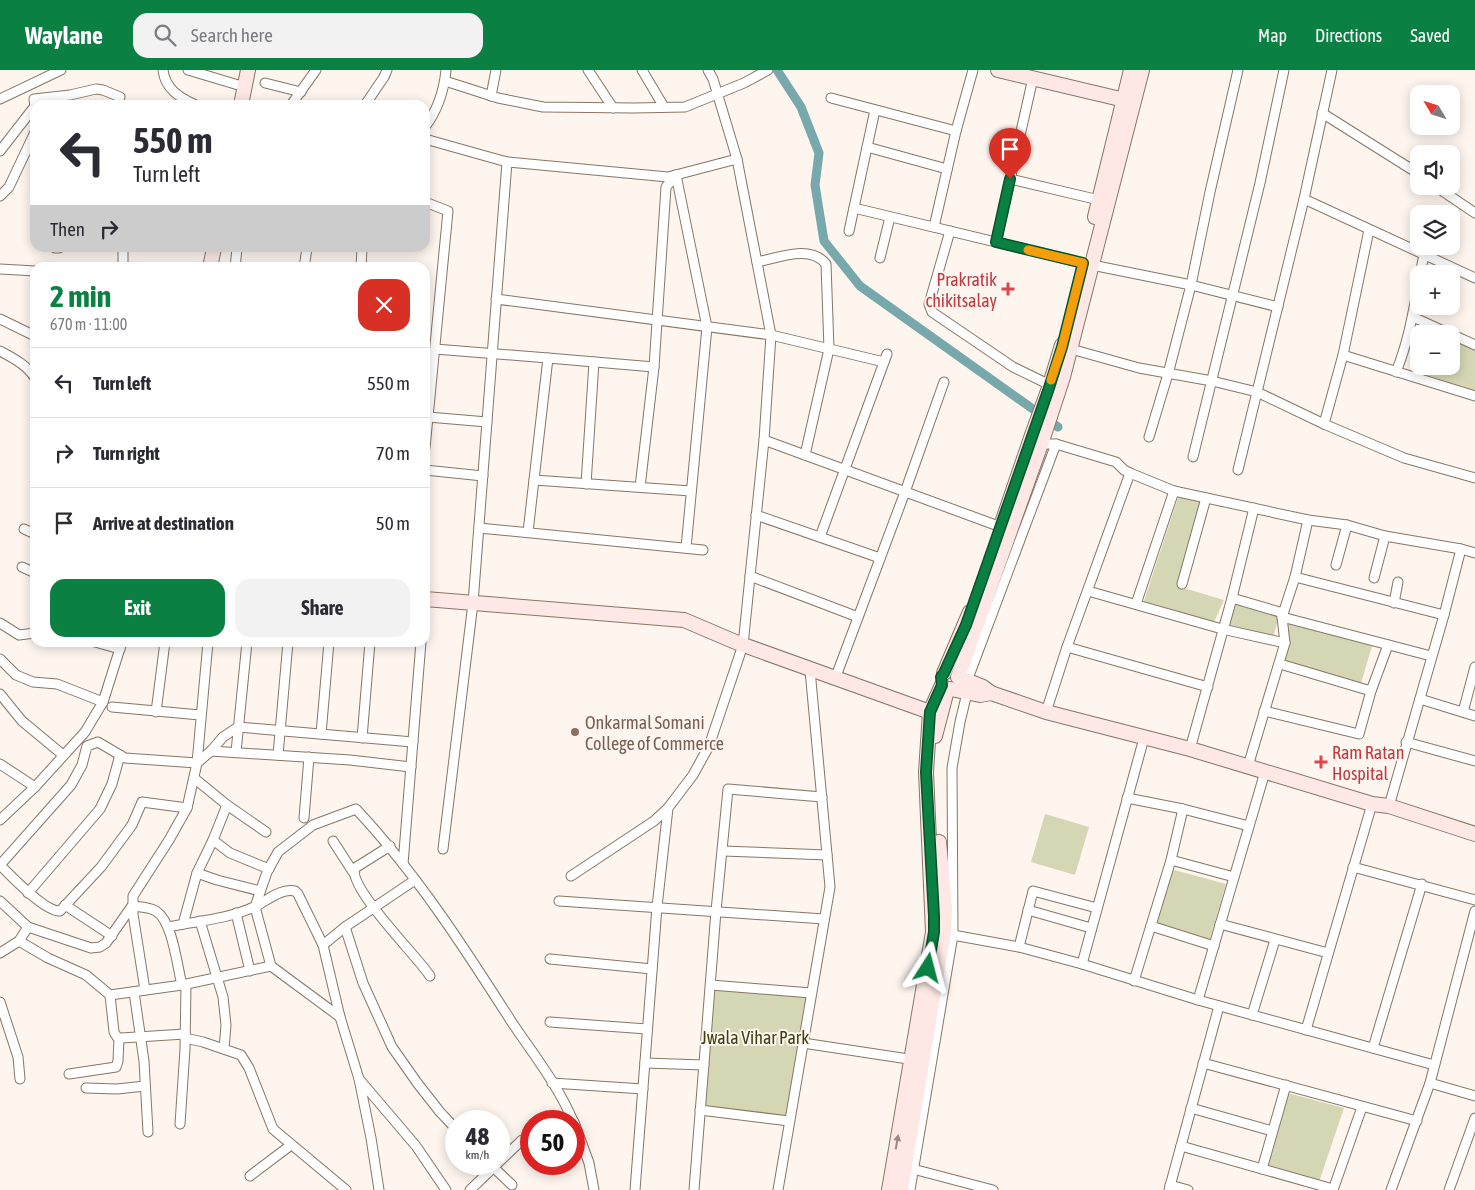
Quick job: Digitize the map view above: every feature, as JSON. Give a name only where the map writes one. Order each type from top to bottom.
[{"type":"main road","points":[[242,100],[248,70]]},
{"type":"main road","points":[[998,70],[1129,101]]},
{"type":"main road","points":[[1052,389],[1070,349],[1088,264],[1129,101],[1130,70]]},
{"type":"main road","points":[[889,1190],[943,931],[945,906],[932,772],[936,732],[994,590],[1052,389],[1062,347],[1088,264],[1099,200],[1129,101],[1142,70]]},
{"type":"main road","points":[[943,931],[926,772],[930,712],[954,684],[966,625],[1001,527],[1038,439]]},
{"type":"main road","points":[[430,600],[684,620],[810,670],[930,712]]},
{"type":"main road","points":[[954,684],[983,687],[991,694],[1046,712],[1248,766],[1372,804],[1389,806],[1475,834]]},
{"type":"main road","points":[[901,1190],[910,1168],[917,1061]]},
{"type":"street","points":[[0,99],[61,70]]},
{"type":"street","points":[[163,70],[167,84],[172,91],[184,100]]},
{"type":"street","points":[[295,100],[316,70]]},
{"type":"street","points":[[368,100],[384,77],[386,70]]},
{"type":"street","points":[[430,118],[438,104],[445,81],[446,70]]},
{"type":"street","points":[[491,96],[496,70]]},
{"type":"street","points":[[588,70],[613,108]]},
{"type":"street","points":[[642,70],[664,107]]},
{"type":"street","points":[[571,876],[654,821],[668,808],[692,775],[709,746],[743,644],[764,440],[770,335],[737,159],[718,94],[708,70]]},
{"type":"street","points":[[934,227],[956,131],[973,70]]},
{"type":"street","points":[[1149,437],[1168,374],[1191,285],[1238,70]]},
{"type":"street","points":[[1194,457],[1260,183],[1284,70]]},
{"type":"street","points":[[1238,470],[1304,199],[1332,70]]},
{"type":"street","points":[[193,71],[245,87]]},
{"type":"street","points":[[445,81],[491,96],[543,107],[685,107],[767,71]]},
{"type":"street","points":[[996,242],[1033,78]]},
{"type":"street","points":[[265,83],[301,92]]},
{"type":"street","points":[[34,100],[96,89],[120,97],[119,100]]},
{"type":"street","points":[[831,98],[956,131]]},
{"type":"street","points":[[849,231],[875,110]]},
{"type":"street","points":[[0,151],[30,112]]},
{"type":"street","points":[[1322,113],[1410,168]]},
{"type":"street","points":[[430,140],[507,162],[668,177],[737,159]]},
{"type":"street","points":[[0,196],[9,187],[30,143]]},
{"type":"street","points":[[867,147],[948,169]]},
{"type":"street","points":[[443,849],[473,603],[507,162]]},
{"type":"street","points":[[640,487],[654,367],[666,187],[676,175]]},
{"type":"street","points":[[676,175],[707,326],[686,548]]},
{"type":"street","points":[[1010,179],[1099,200]]},
{"type":"street","points":[[1449,195],[1475,213]]},
{"type":"street","points":[[1304,199],[1410,249]]},
{"type":"street","points":[[430,204],[448,211],[430,398]]},
{"type":"street","points":[[854,208],[1088,264],[1191,285],[1278,308]]},
{"type":"street","points":[[880,258],[890,216]]},
{"type":"street","points":[[1324,424],[1343,355],[1369,230]]},
{"type":"street","points":[[950,231],[930,304],[932,312],[1013,367],[1052,389]]},
{"type":"street","points":[[757,262],[803,253],[821,258],[826,264],[829,349],[805,455]]},
{"type":"street","points":[[1422,265],[1424,255],[1475,278]]},
{"type":"street","points":[[0,269],[30,272]]},
{"type":"street","points":[[496,299],[770,335],[829,349],[886,358],[820,537]]},
{"type":"street","points":[[1396,372],[1402,358],[1413,316],[1432,325]]},
{"type":"street","points":[[0,319],[30,334]]},
{"type":"street","points":[[1460,338],[1475,345]]},
{"type":"street","points":[[435,349],[654,367]]},
{"type":"street","points":[[1070,349],[1168,374],[1212,381],[1257,392],[1324,424],[1404,458],[1475,478]]},
{"type":"street","points":[[0,351],[19,361],[30,370]]},
{"type":"street","points":[[1343,355],[1475,396]]},
{"type":"street","points":[[528,532],[548,358]]},
{"type":"street","points":[[586,484],[594,362]]},
{"type":"street","points":[[835,678],[944,382]]},
{"type":"street","points":[[430,417],[487,422]]},
{"type":"street","points":[[1038,439],[1116,462],[1124,470],[1174,491],[1308,520],[1347,525],[1385,536],[1461,548],[1475,553]]},
{"type":"street","points":[[764,440],[1001,527]]},
{"type":"street","points":[[994,590],[1056,444]]},
{"type":"street","points":[[430,471],[483,476]]},
{"type":"street","points":[[1046,712],[1067,647],[1130,473]]},
{"type":"street","points":[[534,480],[691,491]]},
{"type":"street","points":[[1136,604],[1174,491]]},
{"type":"street","points":[[1182,584],[1206,498]]},
{"type":"street","points":[[1190,750],[1232,598],[1254,508]]},
{"type":"street","points":[[756,515],[880,558]]},
{"type":"street","points":[[1248,766],[1280,664],[1285,643],[1283,615],[1308,520]]},
{"type":"street","points":[[1336,565],[1347,525]]},
{"type":"street","points":[[479,528],[703,550]]},
{"type":"street","points":[[24,529],[30,532]]},
{"type":"street","points":[[1374,578],[1385,536]]},
{"type":"street","points":[[1389,806],[1444,615],[1461,548]]},
{"type":"street","points":[[22,568],[30,571]]},
{"type":"street","points":[[750,576],[858,617]]},
{"type":"street","points":[[1294,577],[1444,615]]},
{"type":"street","points":[[1394,603],[1398,582]]},
{"type":"street","points":[[1088,591],[1222,629],[1285,643]]},
{"type":"street","points":[[1232,598],[1283,615],[1431,656]]},
{"type":"street","points":[[0,623],[19,635],[30,634]]},
{"type":"street","points":[[1264,711],[1360,734],[1371,691],[1388,645]]},
{"type":"street","points":[[0,820],[35,787],[84,732],[103,702],[121,647]]},
{"type":"street","points":[[156,712],[164,647]]},
{"type":"street","points":[[0,901],[28,927],[91,948],[100,947],[112,936],[187,808],[197,763],[207,647]]},
{"type":"street","points":[[236,752],[246,647]]},
{"type":"street","points":[[278,755],[288,647]]},
{"type":"street","points":[[321,734],[329,647]]},
{"type":"street","points":[[362,738],[370,647]]},
{"type":"street","points":[[403,864],[422,647]]},
{"type":"street","points":[[1067,647],[1208,687]]},
{"type":"street","points":[[0,659],[16,675],[33,682],[57,684],[103,702]]},
{"type":"street","points":[[1280,664],[1371,691]]},
{"type":"street","points":[[1463,712],[1475,667]]},
{"type":"street","points":[[778,1190],[830,887],[810,670]]},
{"type":"street","points":[[910,1190],[910,1168],[943,931],[952,768],[960,722],[954,684]]},
{"type":"street","points":[[0,694],[22,721],[64,755]]},
{"type":"street","points":[[1420,699],[1475,716]]},
{"type":"street","points":[[112,707],[200,715]]},
{"type":"street","points":[[187,808],[142,802],[132,825],[101,868],[57,912],[28,892],[0,865],[72,785],[82,765],[87,746],[98,742],[125,758],[197,763],[223,737],[238,727],[413,742]]},
{"type":"street","points":[[1082,964],[1144,738]]},
{"type":"street","points":[[1406,742],[1475,761]]},
{"type":"street","points":[[211,751],[309,757],[411,767]]},
{"type":"street","points":[[28,892],[100,809],[112,784],[120,755]]},
{"type":"street","points":[[304,818],[309,757]]},
{"type":"street","points":[[0,764],[35,787]]},
{"type":"street","points":[[1198,1000],[1266,772]]},
{"type":"street","points":[[194,778],[227,805],[266,832]]},
{"type":"street","points":[[694,1190],[716,911],[728,789],[822,797]]},
{"type":"street","points":[[1127,798],[1183,808],[1249,826]]},
{"type":"street","points":[[1306,1030],[1372,804]]},
{"type":"street","points":[[183,924],[197,873],[227,805]]},
{"type":"street","points":[[636,1190],[657,906],[668,808]]},
{"type":"street","points":[[1134,981],[1171,860],[1183,808]]},
{"type":"street","points":[[340,1017],[270,966],[255,907],[269,869],[278,852],[313,825],[356,809],[390,846],[449,925],[556,1083],[568,1110]]},
{"type":"street","points":[[213,840],[230,853],[269,869]]},
{"type":"street","points":[[333,841],[374,908],[430,976]]},
{"type":"street","points":[[353,872],[358,866],[390,846]]},
{"type":"street","points":[[723,851],[827,855]]},
{"type":"street","points":[[1171,860],[1234,877]]},
{"type":"street","points":[[1353,867],[1422,884],[1475,900]]},
{"type":"street","points":[[197,873],[216,880],[260,891]]},
{"type":"street","points":[[323,945],[344,927],[415,880]]},
{"type":"street","points":[[1373,1048],[1422,884]]},
{"type":"street","points":[[168,926],[236,913],[255,907],[284,891],[295,891],[298,894],[323,945],[340,1017],[359,1079],[380,1190]]},
{"type":"street","points":[[1019,947],[1033,891],[1097,908]]},
{"type":"street","points":[[133,901],[155,911],[168,926],[184,985],[185,1036],[180,1124]]},
{"type":"street","points":[[133,901],[145,990]]},
{"type":"street","points":[[560,901],[657,906],[824,919]]},
{"type":"street","points":[[65,905],[112,936]]},
{"type":"street","points":[[1028,910],[1092,928]]},
{"type":"street","points":[[1391,1190],[1430,1083],[1475,912]]},
{"type":"street","points":[[236,913],[250,971]]},
{"type":"street","points":[[200,921],[218,978],[225,1010],[224,1049]]},
{"type":"street","points":[[1220,924],[1328,953]]},
{"type":"street","points":[[1151,926],[1214,946]]},
{"type":"street","points":[[0,953],[19,941],[28,927]]},
{"type":"street","points":[[344,927],[363,983],[392,1047],[418,1084],[445,1117]]},
{"type":"street","points":[[943,931],[1019,947],[1082,964],[1198,1000],[1434,1065]]},
{"type":"street","points":[[1252,1015],[1275,940]]},
{"type":"street","points":[[19,941],[48,958],[86,976],[110,995],[114,1032],[119,1038],[116,1067],[69,1074]]},
{"type":"street","points":[[550,959],[652,969]]},
{"type":"street","points":[[110,995],[184,985],[270,966]]},
{"type":"street","points":[[711,985],[812,993]]},
{"type":"street","points":[[134,992],[141,1037],[148,1132]]},
{"type":"street","points":[[0,1002],[18,1057],[20,1079]]},
{"type":"street","points":[[1188,1190],[1170,1187],[1220,1006]]},
{"type":"street","points":[[550,1022],[648,1029]]},
{"type":"street","points":[[119,1038],[185,1036],[240,1055],[249,1068],[273,1129],[346,1190]]},
{"type":"street","points":[[803,1043],[917,1061]]},
{"type":"street","points":[[645,1063],[704,1065]]},
{"type":"street","points":[[1204,1063],[1416,1121]]},
{"type":"street","points":[[359,1079],[410,1139],[446,1190]]},
{"type":"street","points":[[556,1083],[643,1089]]},
{"type":"street","points":[[1430,1083],[1475,1096]]},
{"type":"street","points":[[1262,1168],[1286,1085]]},
{"type":"street","points":[[86,1088],[117,1089],[145,1086]]},
{"type":"street","points":[[1182,1146],[1333,1190],[1362,1107]]},
{"type":"street","points":[[1191,1108],[1272,1131]]},
{"type":"street","points":[[700,1110],[790,1121]]},
{"type":"street","points":[[1450,1190],[1475,1118]]},
{"type":"street","points":[[510,1151],[520,1142]]},
{"type":"street","points":[[250,1176],[291,1145]]},
{"type":"street","points":[[585,1152],[594,1190]]},
{"type":"street","points":[[910,1168],[978,1188],[993,1190]]},
{"type":"street","points":[[470,1190],[484,1175]]},
{"type":"street","points":[[504,1175],[512,1185]]},
{"type":"green space","points":[[1460,343],[1475,350],[1475,396],[1419,375],[1460,375]]},
{"type":"green space","points":[[1179,495],[1201,501],[1177,586],[1224,600],[1214,622],[1144,601]]},
{"type":"green space","points":[[1231,602],[1279,616],[1273,638],[1222,625]]},
{"type":"green space","points":[[1288,622],[1372,646],[1359,690],[1275,666]]},
{"type":"green space","points":[[1045,814],[1089,827],[1075,875],[1031,862]]},
{"type":"green space","points":[[1167,868],[1226,884],[1210,939],[1151,922]]},
{"type":"green space","name":"Jwala Vihar Park","points":[[711,985],[811,993],[789,1121],[700,1110]]},
{"type":"green space","points":[[1280,1091],[1344,1108],[1319,1182],[1260,1165]]},
{"type":"waterway","points":[[777,70],[801,107],[819,153],[815,185],[824,241],[860,286],[1058,427]]},
{"type":"slow traffic","points":[[1028,250],[1083,263],[1062,347],[1051,380]]},
{"type":"place","name":"Prakratik chikitsalay","points":[[1008,289]]},
{"type":"place","name":"Onkarmal Somani College of Commerce","points":[[575,732]]},
{"type":"place","name":"Ram Ratan Hospital","points":[[1321,762]]},
{"type":"route","points":[[928,968],[934,932],[926,772],[930,712],[942,685],[941,677],[966,625],[1048,391],[1062,347],[1083,263],[996,242],[1010,179]]}]
